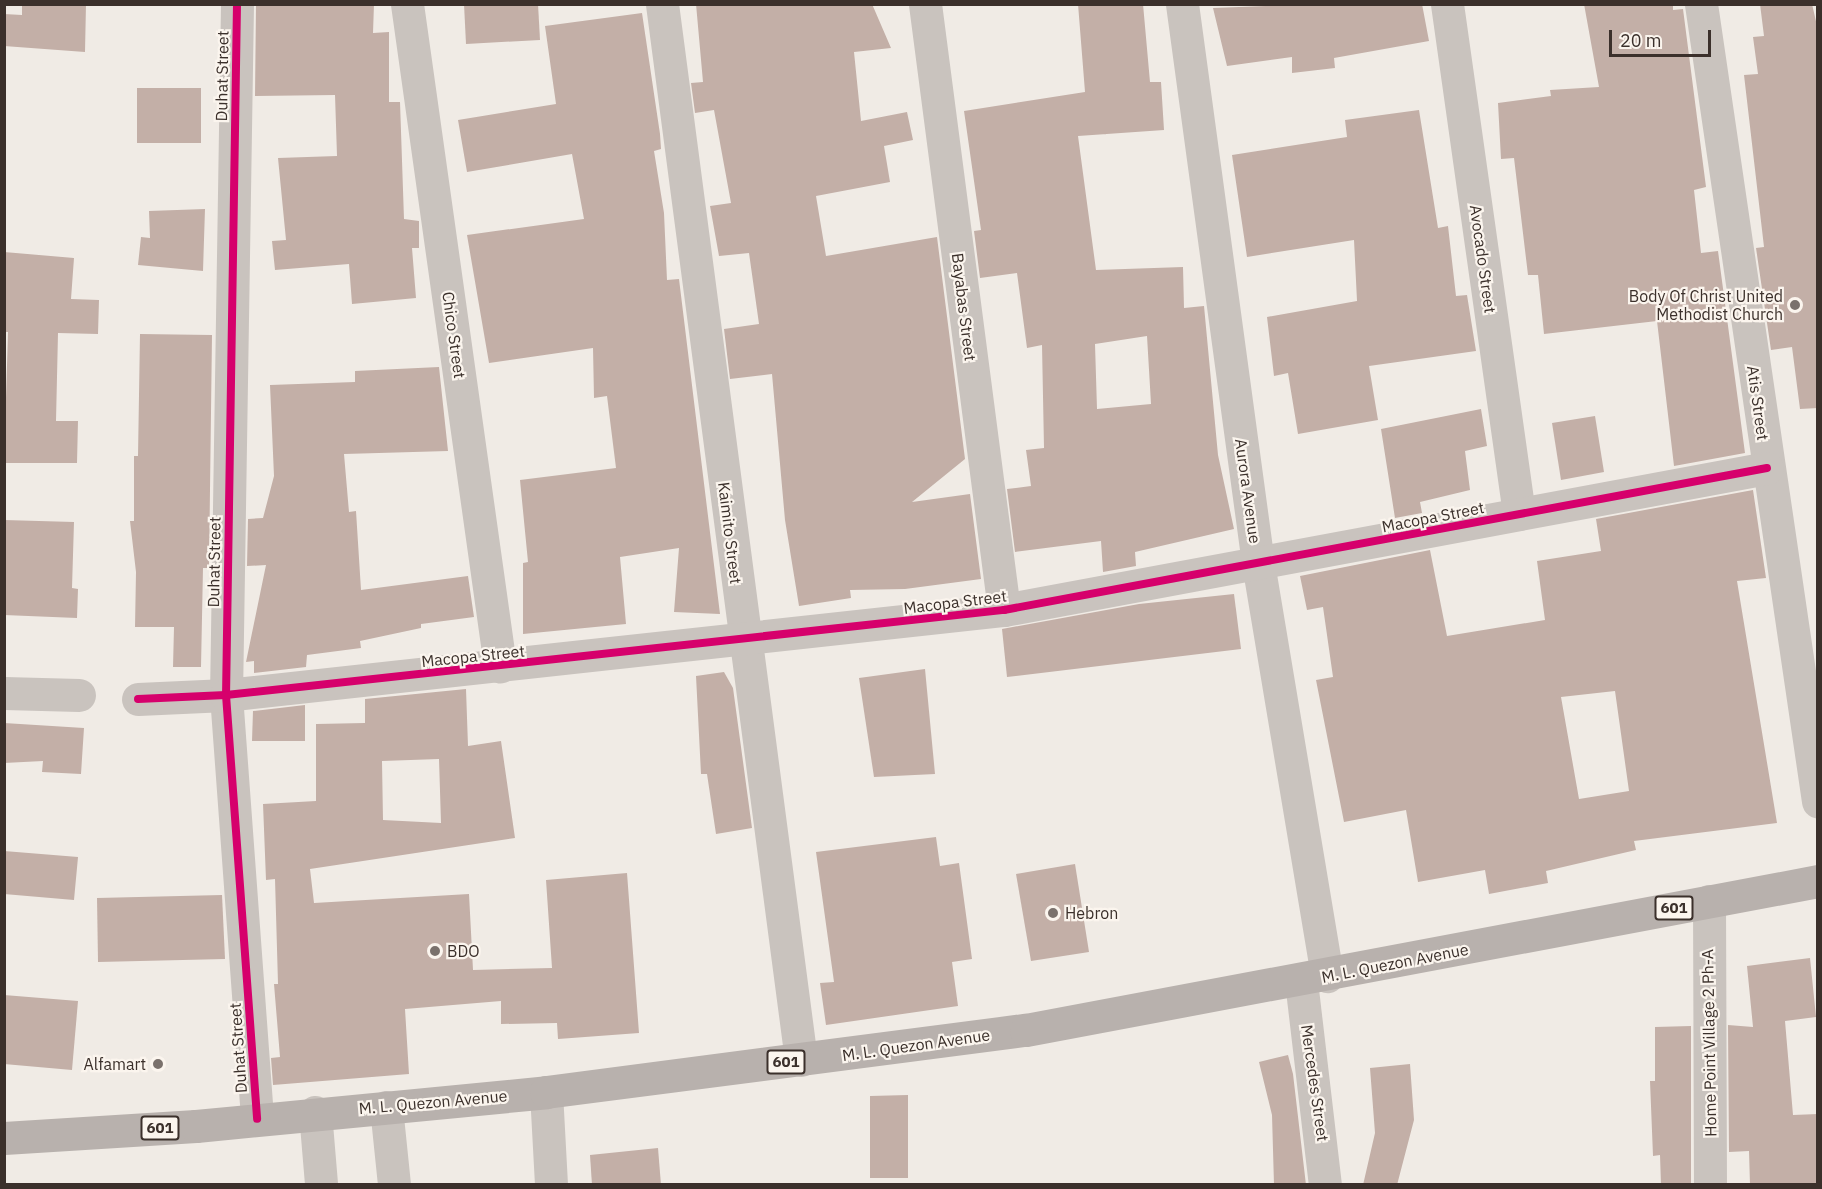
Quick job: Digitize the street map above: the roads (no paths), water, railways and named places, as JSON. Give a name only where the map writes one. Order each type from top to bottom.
[{"type":"main road","name":"M. L. Quezon Avenue","points":[[4,1138],[257,1119],[546,1092],[1026,1030],[1314,979],[1818,880]]},
{"type":"street","name":"Duhat Street","points":[[237,4],[226,695],[257,1119]]},
{"type":"street","name":"Chico Street","points":[[407,4],[501,666]]},
{"type":"street","name":"Kaimito Street","points":[[662,4],[744,642],[801,1060]]},
{"type":"street","name":"Bayabas Street","points":[[925,4],[1004,610]]},
{"type":"street","name":"Aurora Avenue","points":[[1182,4],[1314,979]]},
{"type":"street","name":"Avocado Street","points":[[1447,4],[1519,514]]},
{"type":"street","name":"Atis Street","points":[[1701,4],[1767,468],[1818,801]]},
{"type":"street","name":"Macopa Street","points":[[138,699],[226,695],[744,642],[1004,610],[1767,468]]},
{"type":"street","points":[[4,693],[79,695]]},
{"type":"street","name":"Home Point Village 2 Ph-A","points":[[1709,901],[1710,1185]]},
{"type":"street","name":"Mercedes Street","points":[[1314,979],[1325,1185]]},
{"type":"street","points":[[546,1092],[551,1185]]},
{"type":"street","points":[[386,1107],[394,1185]]},
{"type":"street","points":[[315,1112],[321,1185]]},
{"type":"place","name":"Body Of Christ United Methodist Church","points":[[1795,305]]},
{"type":"place","name":"Hebron","points":[[1053,913]]},
{"type":"place","name":"BDO","points":[[435,951]]},
{"type":"place","name":"Alfamart","points":[[158,1064]]}]
